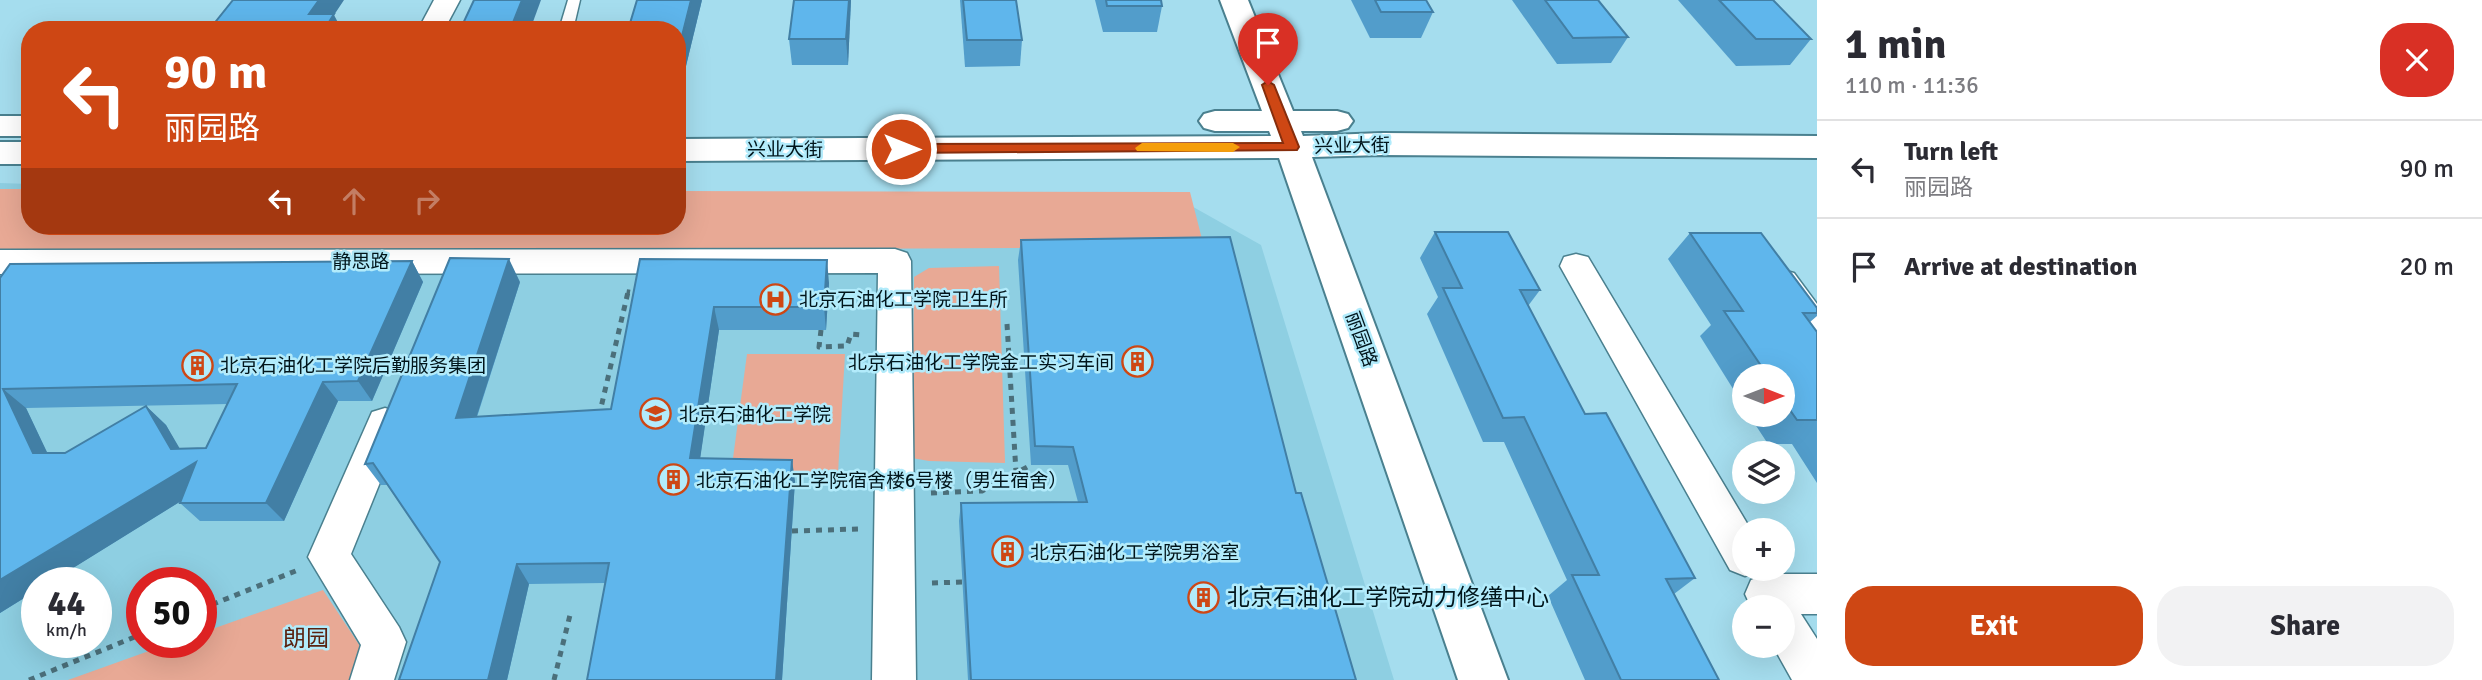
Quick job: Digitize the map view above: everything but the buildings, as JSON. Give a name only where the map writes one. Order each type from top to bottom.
[{"type":"main road","name":"丽园路","points":[[1234,0],[1287,134],[1483,680]]},
{"type":"main road","name":"兴业大街","points":[[686,150],[1817,124]]},
{"type":"main road","name":"兴业大街","points":[[686,125],[1287,134],[1381,144],[1817,147]]},
{"type":"main road","points":[[0,126],[21,126]]},
{"type":"main road","points":[[0,153],[21,153]]},
{"type":"street","points":[[436,21],[447,0]]},
{"type":"street","name":"静思路","points":[[0,262],[723,259],[895,261],[895,336]]},
{"type":"street","points":[[1766,259],[1817,330]]},
{"type":"street","points":[[436,300],[452,261]]},
{"type":"street","points":[[1576,266],[1732,535]]},
{"type":"street","points":[[894,680],[895,336]]},
{"type":"street","points":[[372,680],[384,642],[329,557],[398,390]]},
{"type":"street","points":[[1795,596],[1817,594]]},
{"type":"street","points":[[1795,642],[1817,680]]},
{"type":"lane","points":[[568,21],[574,0]]},
{"type":"path","points":[[597,422],[635,260]]},
{"type":"path","points":[[1007,324],[1016,472]]},
{"type":"path","points":[[821,330],[819,347],[847,346],[851,334],[895,336]]},
{"type":"path","points":[[792,530],[895,512],[982,491],[1031,465]]},
{"type":"path","points":[[217,602],[329,557]]},
{"type":"path","points":[[554,680],[571,611]]},
{"type":"path","points":[[29,680],[126,641]]},
{"type":"shaded area","name":"北京石油化工学院","points":[[0,183],[21,184],[21,235],[686,235],[686,226],[1179,199],[1261,245],[1394,680],[0,680]]},
{"type":"green space","points":[[0,189],[21,189],[21,235],[686,235],[686,191],[1190,192],[1204,247],[0,253]]},
{"type":"green space","points":[[999,266],[1005,463],[912,458],[914,277],[929,268]]},
{"type":"green space","points":[[747,354],[845,354],[838,473],[731,473]]},
{"type":"green space","name":"朗园","points":[[323,590],[362,649],[352,680],[68,680],[129,658],[217,658],[217,627]]},
{"type":"slow traffic","points":[[1142,148],[1233,147]]},
{"type":"place","name":"北京石油化工学院卫生所","points":[[776,299]]},
{"type":"place","name":"北京石油化工学院金工实习车间","points":[[1137,362]]},
{"type":"place","name":"北京石油化工学院后勤服务集团","points":[[197,365]]},
{"type":"place","name":"北京石油化工学院","points":[[656,414]]},
{"type":"place","name":"北京石油化工学院宿舍楼6号楼（男生宿舍）","points":[[673,480]]},
{"type":"place","name":"北京石油化工学院男浴室","points":[[1007,552]]},
{"type":"place","name":"北京石油化工学院动力修缮中心","points":[[1204,597]]},
{"type":"route","points":[[901,149],[1292,147],[1268,85]]}]
